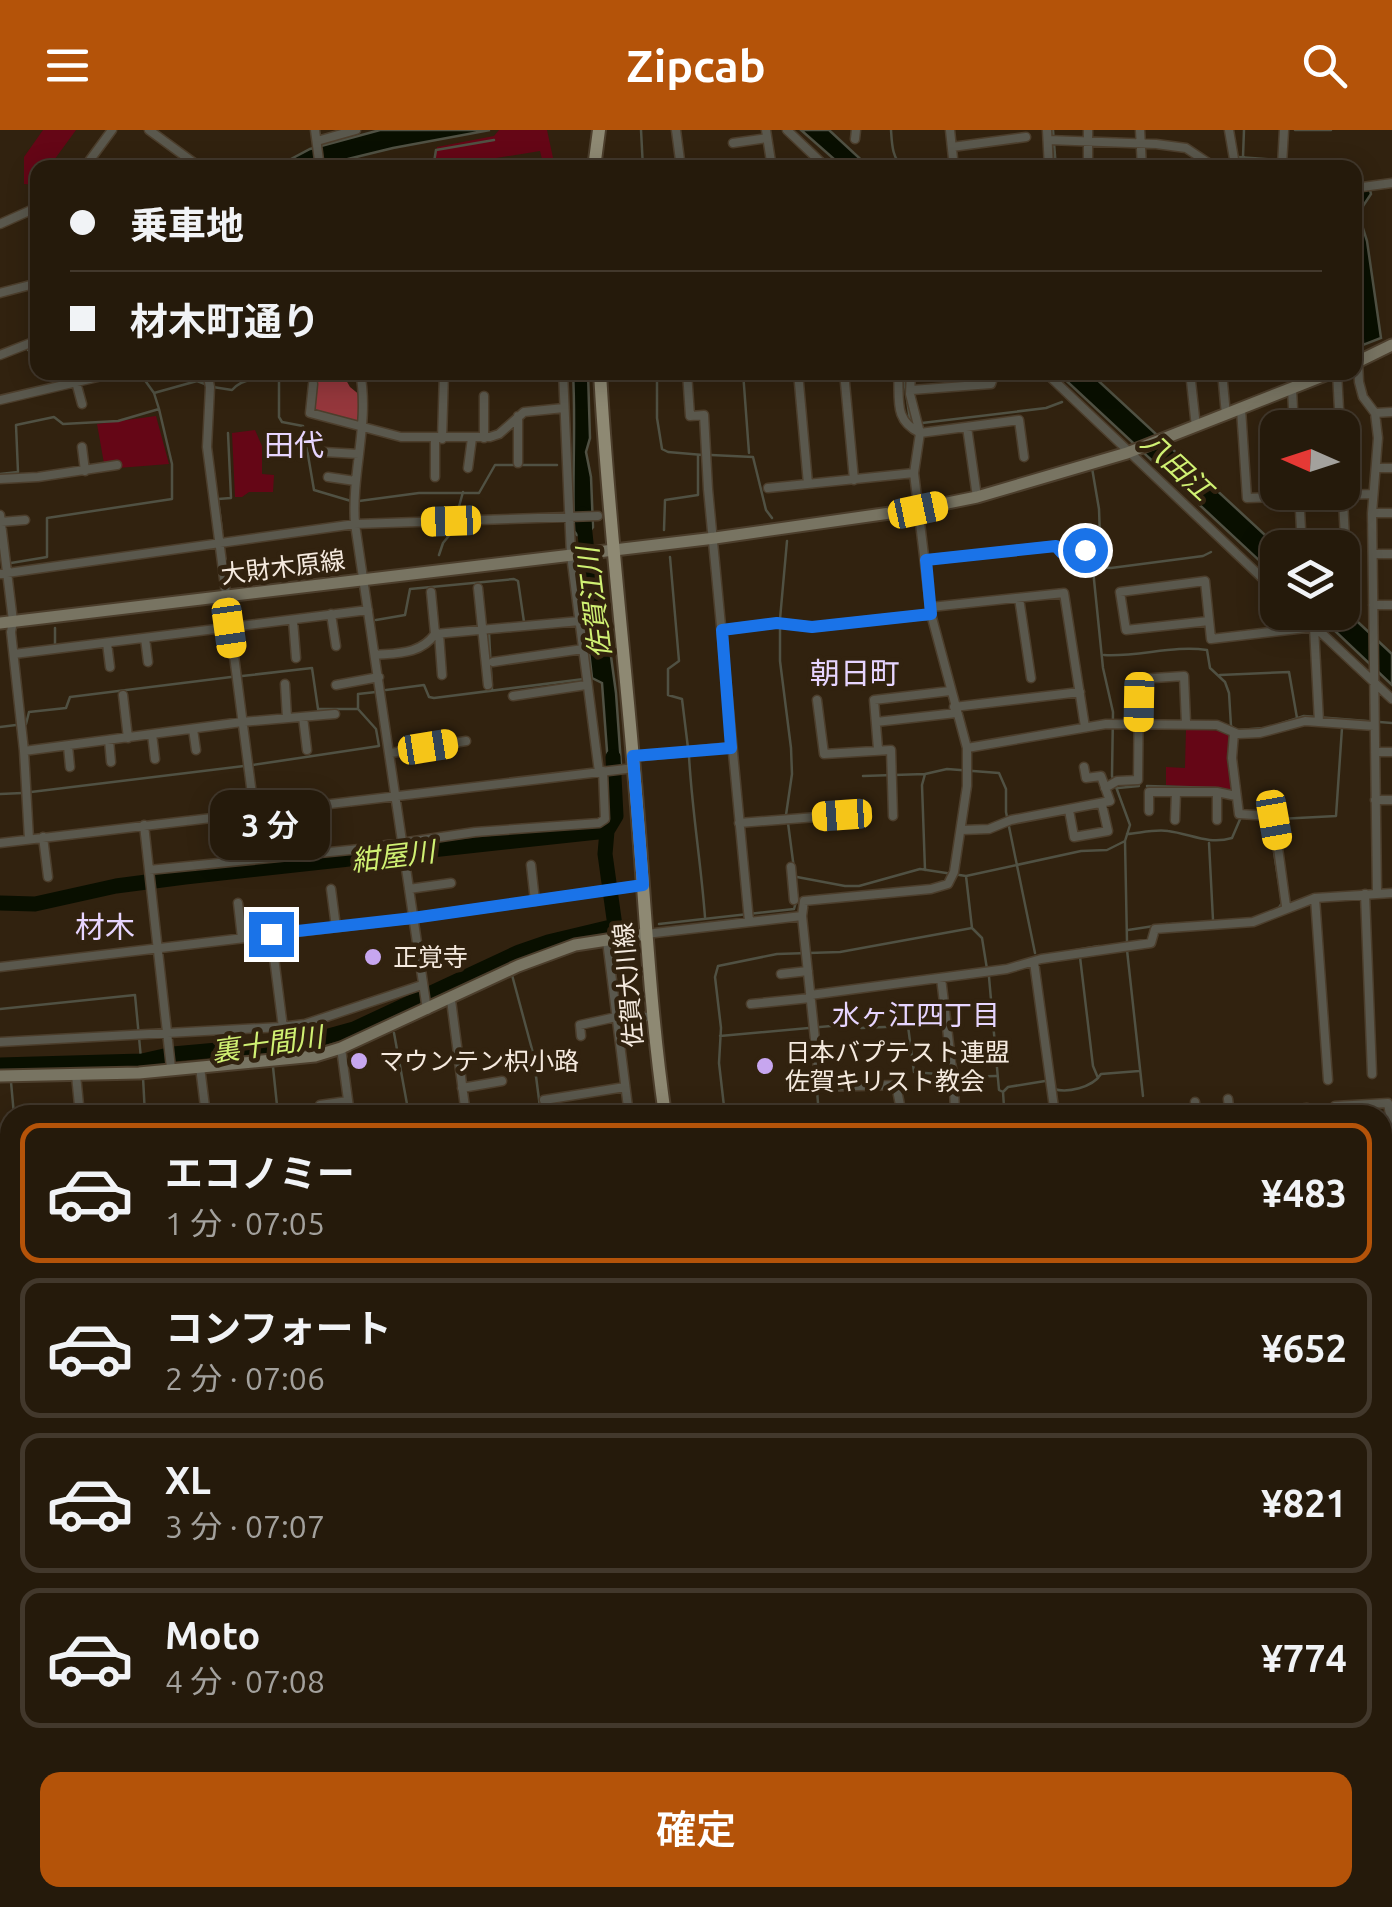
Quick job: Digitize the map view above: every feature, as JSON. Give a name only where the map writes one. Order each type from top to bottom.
[{"type":"highway","points":[[0,1468],[0,1485]]},
{"type":"main road","points":[[595,160],[599,130]]},
{"type":"main road","name":"佐賀大川線","points":[[600,380],[607,551],[643,885],[647,1016],[663,1105]]},
{"type":"street","points":[[90,160],[112,130]]},
{"type":"street","points":[[150,130],[190,160]]},
{"type":"street","points":[[315,130],[319,160]]},
{"type":"street","points":[[317,142],[356,130]]},
{"type":"street","points":[[676,130],[680,160]]},
{"type":"street","points":[[787,130],[819,160]]},
{"type":"street","points":[[950,130],[953,160]]},
{"type":"street","points":[[1140,130],[1143,160]]},
{"type":"street","points":[[1229,130],[1234,160]]},
{"type":"street","points":[[1282,160],[1284,130]]},
{"type":"street","points":[[733,143],[767,134],[771,160]]},
{"type":"street","points":[[1048,135],[1060,140],[1089,135],[1186,148],[1202,160]]},
{"type":"street","points":[[1088,160],[1089,135]]},
{"type":"street","points":[[952,146],[1026,136]]},
{"type":"street","points":[[1362,188],[1392,183]]},
{"type":"street","points":[[0,224],[30,211]]},
{"type":"street","points":[[0,293],[30,286]]},
{"type":"street","points":[[0,355],[30,343]]},
{"type":"street","points":[[1362,360],[1392,345]]},
{"type":"street","points":[[0,400],[75,380]]},
{"type":"street","points":[[79,380],[82,404]]},
{"type":"street","points":[[209,380],[208,447],[254,810]]},
{"type":"street","points":[[362,380],[355,524],[427,1008]]},
{"type":"street","points":[[436,476],[443,380]]},
{"type":"street","points":[[150,878],[475,832],[605,819],[568,516],[563,380]]},
{"type":"street","points":[[688,380],[690,416],[704,415],[749,916]]},
{"type":"street","points":[[799,380],[808,484]]},
{"type":"street","points":[[845,380],[854,480]]},
{"type":"street","points":[[898,380],[900,419],[920,433],[1018,420],[1024,457]]},
{"type":"street","points":[[900,1105],[896,1085],[820,1088],[802,916],[804,901],[931,890],[948,884],[962,830],[968,748],[931,611],[914,473],[920,433],[911,380]]},
{"type":"street","points":[[912,390],[992,384],[993,380]]},
{"type":"street","points":[[1053,380],[1260,576]]},
{"type":"street","points":[[1191,380],[1196,427]]},
{"type":"street","points":[[1223,380],[1226,415]]},
{"type":"street","points":[[607,551],[918,510],[977,497],[1127,453],[1314,380]]},
{"type":"street","points":[[1335,380],[1338,410]]},
{"type":"street","points":[[1359,380],[1363,398],[1376,414],[1372,513],[1376,893]]},
{"type":"street","points":[[313,384],[310,412],[402,437],[484,438],[499,434],[530,410],[564,408]]},
{"type":"street","points":[[1292,389],[1293,410]]},
{"type":"street","points":[[484,396],[484,438]]},
{"type":"street","points":[[1241,409],[1247,498],[1260,497]]},
{"type":"street","points":[[1376,414],[1392,412]]},
{"type":"street","points":[[518,416],[518,463]]},
{"type":"street","points":[[968,426],[977,497]]},
{"type":"street","points":[[468,468],[472,438]]},
{"type":"street","points":[[82,447],[86,470]]},
{"type":"street","points":[[324,452],[359,454]]},
{"type":"street","points":[[0,479],[118,465]]},
{"type":"street","points":[[1376,468],[1392,468]]},
{"type":"street","points":[[768,488],[914,473]]},
{"type":"street","points":[[328,477],[355,481]]},
{"type":"street","points":[[1360,494],[1373,494]]},
{"type":"street","points":[[1372,513],[1392,512]]},
{"type":"street","points":[[0,515],[29,839]]},
{"type":"street","points":[[3,573],[355,524],[598,516]]},
{"type":"street","points":[[1,522],[25,520]]},
{"type":"street","points":[[926,560],[1056,546],[1062,553],[1085,550]]},
{"type":"street","name":"大財木原線","points":[[7,622],[607,551]]},
{"type":"street","points":[[1373,554],[1392,554]]},
{"type":"street","points":[[1209,621],[1126,630],[1120,592],[1204,581],[1212,639],[1288,630]]},
{"type":"street","points":[[478,588],[488,685]]},
{"type":"street","points":[[431,592],[442,675]]},
{"type":"street","points":[[722,630],[780,623],[812,627],[1064,593],[1084,727]]},
{"type":"street","points":[[1019,598],[1031,678]]},
{"type":"street","points":[[1373,605],[1392,606]]},
{"type":"street","points":[[14,654],[368,610]]},
{"type":"street","points":[[332,614],[336,646]]},
{"type":"street","points":[[293,620],[296,658]]},
{"type":"street","points":[[376,655],[415,650],[437,634],[580,621]]},
{"type":"street","points":[[1314,630],[1319,718]]},
{"type":"street","points":[[1317,630],[1392,698]]},
{"type":"street","points":[[145,638],[148,662]]},
{"type":"street","points":[[107,643],[110,667]]},
{"type":"street","points":[[493,662],[583,649]]},
{"type":"street","points":[[1149,810],[1149,792],[1138,780],[1139,680],[1184,676],[1186,722]]},
{"type":"street","points":[[336,685],[379,677]]},
{"type":"street","points":[[513,696],[586,681]]},
{"type":"street","points":[[285,684],[288,718]]},
{"type":"street","points":[[878,749],[874,700],[950,690]]},
{"type":"street","points":[[876,722],[1080,692]]},
{"type":"street","points":[[122,696],[128,738]]},
{"type":"street","points":[[817,700],[824,754],[891,750],[893,816]]},
{"type":"street","points":[[24,752],[242,722],[335,714]]},
{"type":"street","points":[[303,717],[307,750]]},
{"type":"street","points":[[968,748],[1113,724],[1186,722],[1217,725],[1236,734],[1260,733],[1319,718],[1374,722]]},
{"type":"street","points":[[193,729],[196,750]]},
{"type":"street","points":[[152,734],[155,759]]},
{"type":"street","points":[[1236,734],[1236,796],[1240,814],[1271,816],[1274,820],[1286,906]]},
{"type":"street","points":[[109,740],[112,762]]},
{"type":"street","points":[[391,753],[466,741]]},
{"type":"street","points":[[68,746],[70,767]]},
{"type":"street","points":[[0,842],[602,771],[689,752],[731,748]]},
{"type":"street","points":[[1374,752],[1392,752]]},
{"type":"street","points":[[1084,767],[1086,778],[1102,776],[1111,784]]},
{"type":"street","points":[[1111,784],[1138,780]]},
{"type":"street","points":[[962,830],[989,829],[1008,821],[1102,804],[1110,801],[1111,784]]},
{"type":"street","points":[[1149,792],[1217,792],[1236,796]]},
{"type":"street","points":[[1176,792],[1176,820]]},
{"type":"street","points":[[1216,820],[1217,792]]},
{"type":"street","points":[[1375,800],[1392,800]]},
{"type":"street","points":[[1069,810],[1074,837],[1108,831],[1102,804]]},
{"type":"street","points":[[739,823],[842,815]]},
{"type":"street","points":[[144,825],[171,1066]]},
{"type":"street","points":[[43,838],[48,877]]},
{"type":"street","points":[[531,865],[535,901]]},
{"type":"street","points":[[791,867],[794,900]]},
{"type":"street","points":[[409,889],[451,883]]},
{"type":"street","points":[[0,967],[413,918],[643,885]]},
{"type":"street","points":[[331,890],[336,927]]},
{"type":"street","points":[[752,1004],[987,972],[1127,948],[1150,943],[1155,929],[1253,922],[1314,898],[1392,893]]},
{"type":"street","points":[[1365,894],[1372,1074]]},
{"type":"street","points":[[1314,898],[1328,1080]]},
{"type":"street","points":[[238,903],[242,938]]},
{"type":"street","points":[[6,1076],[142,1072],[171,1066],[279,1060],[341,1048],[575,945],[749,916],[802,916]]},
{"type":"street","points":[[271,934],[281,1028],[279,1060]]},
{"type":"street","points":[[607,940],[628,1105]]},
{"type":"street","points":[[1034,962],[1054,1105]]},
{"type":"street","points":[[781,974],[808,971]]},
{"type":"street","points":[[941,978],[954,1105]]},
{"type":"street","points":[[0,1042],[281,1028],[422,987]]},
{"type":"street","points":[[452,1000],[465,1105]]},
{"type":"street","points":[[582,1036],[580,1025],[647,1016]]},
{"type":"street","points":[[341,1048],[349,1105]]},
{"type":"street","points":[[200,1067],[205,1105]]},
{"type":"street","points":[[76,1075],[79,1105]]},
{"type":"street","points":[[462,1088],[502,1080]]},
{"type":"street","points":[[544,1100],[625,1087]]},
{"type":"street","points":[[1228,1099],[1229,1105]]},
{"type":"street","points":[[320,1105],[348,1101]]},
{"type":"street","points":[[1353,1105],[1388,1105]]},
{"type":"shaded area","points":[[43,130],[76,130],[54,160],[30,160],[30,184],[24,184],[24,157]]},
{"type":"shaded area","points":[[499,130],[547,130],[553,160],[542,160],[540,151],[484,160],[435,160],[437,147],[494,136]]},
{"type":"shaded area","points":[[304,380],[346,380],[361,396],[358,423],[313,409],[315,382]]},
{"type":"shaded area","points":[[156,416],[169,464],[105,469],[97,424]]},
{"type":"shaded area","points":[[255,430],[262,446],[262,474],[274,475],[273,492],[249,492],[235,497],[232,433]]},
{"type":"shaded area","points":[[1186,729],[1225,731],[1235,736],[1237,791],[1166,785],[1166,767],[1185,768]]},
{"type":"water","points":[[380,130],[490,130],[346,160],[289,160],[310,149]]},
{"type":"water","points":[[801,130],[829,130],[861,160],[835,160]]},
{"type":"water","points":[[1365,189],[1370,190],[1362,214]]},
{"type":"water","points":[[1362,225],[1381,338],[1363,345],[1362,335]]},
{"type":"water","points":[[573,380],[588,380],[590,438],[586,452],[593,527],[587,535],[574,531]]},
{"type":"water","name":"八田江","points":[[1066,380],[1098,380],[1260,530],[1260,561]]},
{"type":"water","points":[[580,571],[593,571],[600,576],[621,764],[608,765],[602,683],[592,678]]},
{"type":"water","points":[[1360,624],[1392,654],[1392,685],[1334,630],[1360,630]]},
{"type":"waterway","points":[[641,130],[643,160]]},
{"type":"waterway","points":[[891,130],[897,160]]},
{"type":"waterway","points":[[1053,130],[1055,160]]},
{"type":"waterway","points":[[1243,157],[1244,130]]},
{"type":"waterway","points":[[1295,130],[1331,130]]},
{"type":"waterway","points":[[434,160],[436,150],[494,140]]},
{"type":"waterway","points":[[1238,157],[1280,160]]},
{"type":"waterway","points":[[0,474],[18,472],[16,425],[54,417],[63,424],[118,421],[159,409],[145,380]]},
{"type":"waterway","points":[[213,387],[232,390],[254,380]]},
{"type":"waterway","points":[[279,380],[279,417],[282,422],[303,426],[314,490],[351,501]]},
{"type":"waterway","points":[[657,380],[662,449],[703,455]]},
{"type":"waterway","points":[[744,380],[749,453]]},
{"type":"waterway","points":[[904,380],[910,420]]},
{"type":"waterway","points":[[154,393],[197,381],[205,384]]},
{"type":"waterway","points":[[922,423],[1046,408],[1062,402]]},
{"type":"waterway","points":[[11,563],[47,557],[47,518],[172,499],[172,464],[159,409]]},
{"type":"waterway","points":[[222,531],[218,499],[231,498],[228,433]]},
{"type":"waterway","points":[[711,455],[753,457],[766,510],[772,518]]},
{"type":"waterway","points":[[664,530],[665,500],[698,495],[698,456]]},
{"type":"waterway","points":[[359,501],[419,493],[479,493],[495,465],[514,465]]},
{"type":"waterway","points":[[522,465],[557,465]]},
{"type":"waterway","points":[[1092,468],[1100,537],[1092,560],[1103,668],[1113,712],[1112,776],[1130,825],[1125,841],[1127,942]]},
{"type":"waterway","points":[[439,555],[452,532],[463,492]]},
{"type":"waterway","name":"佐賀江川","points":[[583,514],[591,591]]},
{"type":"waterway","points":[[786,815],[792,774],[780,661],[780,619],[787,541]]},
{"type":"waterway","points":[[1094,567],[1111,568],[1211,552]]},
{"type":"waterway","points":[[670,557],[679,661],[668,669],[668,695],[682,699],[688,748]]},
{"type":"waterway","points":[[376,620],[405,615],[410,589],[514,579],[518,581],[524,622]]},
{"type":"waterway","points":[[55,628],[55,646]]},
{"type":"waterway","points":[[492,689],[489,633],[520,630]]},
{"type":"waterway","points":[[1104,655],[1207,650],[1210,668],[1225,682],[1229,693],[1231,726],[1235,729]]},
{"type":"waterway","points":[[242,676],[312,668],[318,709],[358,709]]},
{"type":"waterway","points":[[1220,675],[1289,672],[1297,718]]},
{"type":"waterway","points":[[26,724],[29,712],[66,708],[70,697],[231,677]]},
{"type":"waterway","points":[[386,690],[424,685],[429,697],[434,698],[592,678]]},
{"type":"waterway","points":[[253,765],[379,746],[376,729],[358,709],[358,694],[376,692]]},
{"type":"waterway","points":[[1273,726],[1304,716],[1392,723]]},
{"type":"waterway","points":[[0,727],[16,725]]},
{"type":"waterway","points":[[1238,730],[1265,728]]},
{"type":"waterway","points":[[1279,819],[1336,816],[1342,728]]},
{"type":"waterway","points":[[689,756],[705,917]]},
{"type":"waterway","name":"裏十間川","points":[[0,1065],[142,1061],[173,1054],[307,1042],[354,1029],[519,952],[615,926],[605,854],[607,831],[616,816],[613,757]]},
{"type":"waterway","points":[[31,792],[244,766]]},
{"type":"waterway","points":[[925,870],[925,774],[947,769],[999,773],[1006,789],[1006,812],[1035,953]]},
{"type":"waterway","points":[[863,776],[925,774]]},
{"type":"waterway","points":[[1118,788],[1139,786]]},
{"type":"waterway","points":[[1147,786],[1216,788]]},
{"type":"waterway","points":[[0,794],[23,793]]},
{"type":"waterway","points":[[1127,834],[1163,831],[1223,840],[1232,838],[1241,817]]},
{"type":"waterway","points":[[1264,819],[1269,820],[1282,903],[1278,909]]},
{"type":"waterway","points":[[788,823],[796,884]]},
{"type":"waterway","name":"紺屋川","points":[[0,903],[35,904],[116,886],[185,877],[607,831]]},
{"type":"waterway","points":[[797,877],[859,886],[920,869],[966,876],[1081,851],[1107,850],[1125,841]]},
{"type":"waterway","points":[[1209,843],[1213,920]]},
{"type":"waterway","points":[[966,876],[972,928],[982,938],[987,969]]},
{"type":"waterway","points":[[659,924],[794,909],[796,902]]},
{"type":"waterway","points":[[1172,924],[1187,923]]},
{"type":"waterway","points":[[1128,930],[1167,924]]},
{"type":"waterway","points":[[615,926],[623,926]]},
{"type":"waterway","points":[[724,1105],[715,977],[718,966],[777,954],[840,952],[972,928]]},
{"type":"waterway","points":[[1076,950],[1099,946]]},
{"type":"waterway","points":[[1127,950],[1143,1096]]},
{"type":"waterway","points":[[1080,957],[1093,1066],[1098,1078]]},
{"type":"waterway","points":[[512,975],[533,1053],[540,1105]]},
{"type":"waterway","points":[[989,977],[999,1090],[1003,1092],[1004,1105]]},
{"type":"waterway","points":[[0,1009],[135,995],[142,1069]]},
{"type":"waterway","points":[[720,1036],[853,1024],[861,1028],[908,1026],[914,1072],[949,1075]]},
{"type":"waterway","points":[[394,1033],[407,1105]]},
{"type":"waterway","points":[[273,1067],[277,1105]]},
{"type":"waterway","points":[[1054,1089],[1079,1088],[1101,1074],[1139,1071]]},
{"type":"waterway","points":[[958,1077],[996,1076]]},
{"type":"waterway","points":[[143,1077],[144,1105]]},
{"type":"waterway","points":[[816,1079],[818,1105]]},
{"type":"waterway","points":[[1004,1091],[1045,1081]]},
{"type":"waterway","points":[[11,1082],[13,1105]]},
{"type":"place","name":"正覚寺","points":[[373,957]]},
{"type":"place","name":"マウンテン枳小路","points":[[359,1061]]},
{"type":"place","name":"日本バプテスト連盟 佐賀キリスト教会","points":[[765,1066]]},
{"type":"district","name":"田代","points":[[294,446]]},
{"type":"district","name":"朝日町","points":[[855,674]]},
{"type":"district","name":"材木","points":[[105,928]]},
{"type":"district","name":"水ヶ江四丁目","points":[[916,1015]]},
{"type":"route","points":[[271,934],[643,885],[633,756],[731,748],[722,630],[777,623],[812,627],[931,614],[926,560],[1056,546],[1062,553],[1085,550]]}]
